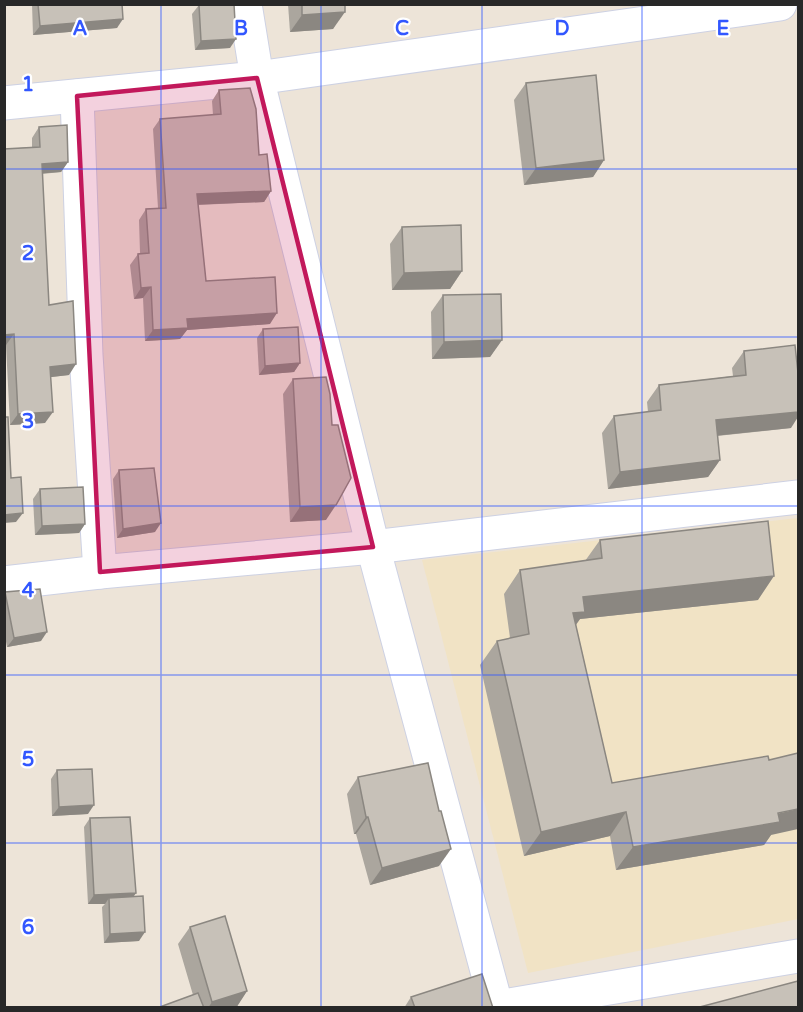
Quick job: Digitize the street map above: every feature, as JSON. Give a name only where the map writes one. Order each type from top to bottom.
[{"type":"street","points":[[245,4],[257,78],[373,547],[497,1007],[798,956]]},
{"type":"street","points":[[4,103],[257,78],[780,4]]},
{"type":"street","points":[[77,96],[86,356],[100,572]]},
{"type":"street","points":[[4,583],[373,547],[798,497]]},
{"type":"highlighted area","points":[[257,78],[373,547],[100,572],[77,96]]},
{"type":"shaded area","points":[[798,518],[798,919],[528,973],[422,560]]},
{"type":"building","points":[[38,4],[122,4],[123,19],[40,26]]},
{"type":"building","points":[[234,4],[236,39],[201,41],[199,5]]},
{"type":"building","points":[[302,4],[345,4],[345,12],[302,15]]},
{"type":"building","points":[[596,75],[604,160],[536,168],[526,83]]},
{"type":"building","points":[[250,88],[256,109],[259,155],[267,154],[271,191],[197,194],[206,281],[275,277],[277,313],[187,319],[188,328],[153,330],[151,287],[141,288],[138,254],[149,253],[146,209],[166,208],[160,119],[221,114],[219,90]]},
{"type":"building","points":[[67,125],[68,162],[42,164],[49,305],[73,301],[76,364],[50,367],[53,412],[18,414],[14,334],[4,335],[4,149],[40,147],[39,127]]},
{"type":"building","points":[[461,225],[462,271],[404,273],[402,227]]},
{"type":"building","points":[[501,294],[502,340],[444,342],[443,295]]},
{"type":"building","points":[[298,327],[300,363],[265,366],[263,329]]},
{"type":"building","points":[[795,345],[798,412],[716,420],[720,460],[620,472],[614,416],[661,410],[659,385],[746,375],[744,351]]},
{"type":"building","points":[[326,377],[330,394],[332,425],[338,425],[351,478],[336,505],[300,507],[293,379]]},
{"type":"building","points":[[4,417],[8,417],[11,478],[21,477],[23,513],[4,515]]},
{"type":"building","points":[[154,468],[161,523],[123,529],[119,470]]},
{"type":"building","points":[[83,487],[85,524],[42,526],[40,489]]},
{"type":"building","points":[[768,521],[774,576],[583,597],[585,612],[573,613],[612,783],[768,756],[769,760],[798,753],[798,809],[778,813],[780,822],[633,847],[626,812],[541,832],[497,641],[529,634],[520,570],[602,558],[600,540]]},
{"type":"building","points":[[40,589],[47,632],[14,638],[5,592]]},
{"type":"building","points":[[428,763],[451,849],[382,868],[368,817],[366,817],[358,777]]},
{"type":"building","points":[[92,769],[94,805],[59,807],[57,770]]},
{"type":"building","points":[[130,817],[136,893],[94,895],[90,818]]},
{"type":"building","points":[[143,896],[145,932],[110,934],[109,898]]},
{"type":"building","points":[[225,916],[247,991],[212,1002],[190,927]]},
{"type":"building","points":[[482,974],[493,1008],[415,1008],[411,997]]},
{"type":"building","points":[[798,981],[798,1008],[696,1008]]},
{"type":"building","points":[[198,993],[204,1008],[157,1008]]}]
